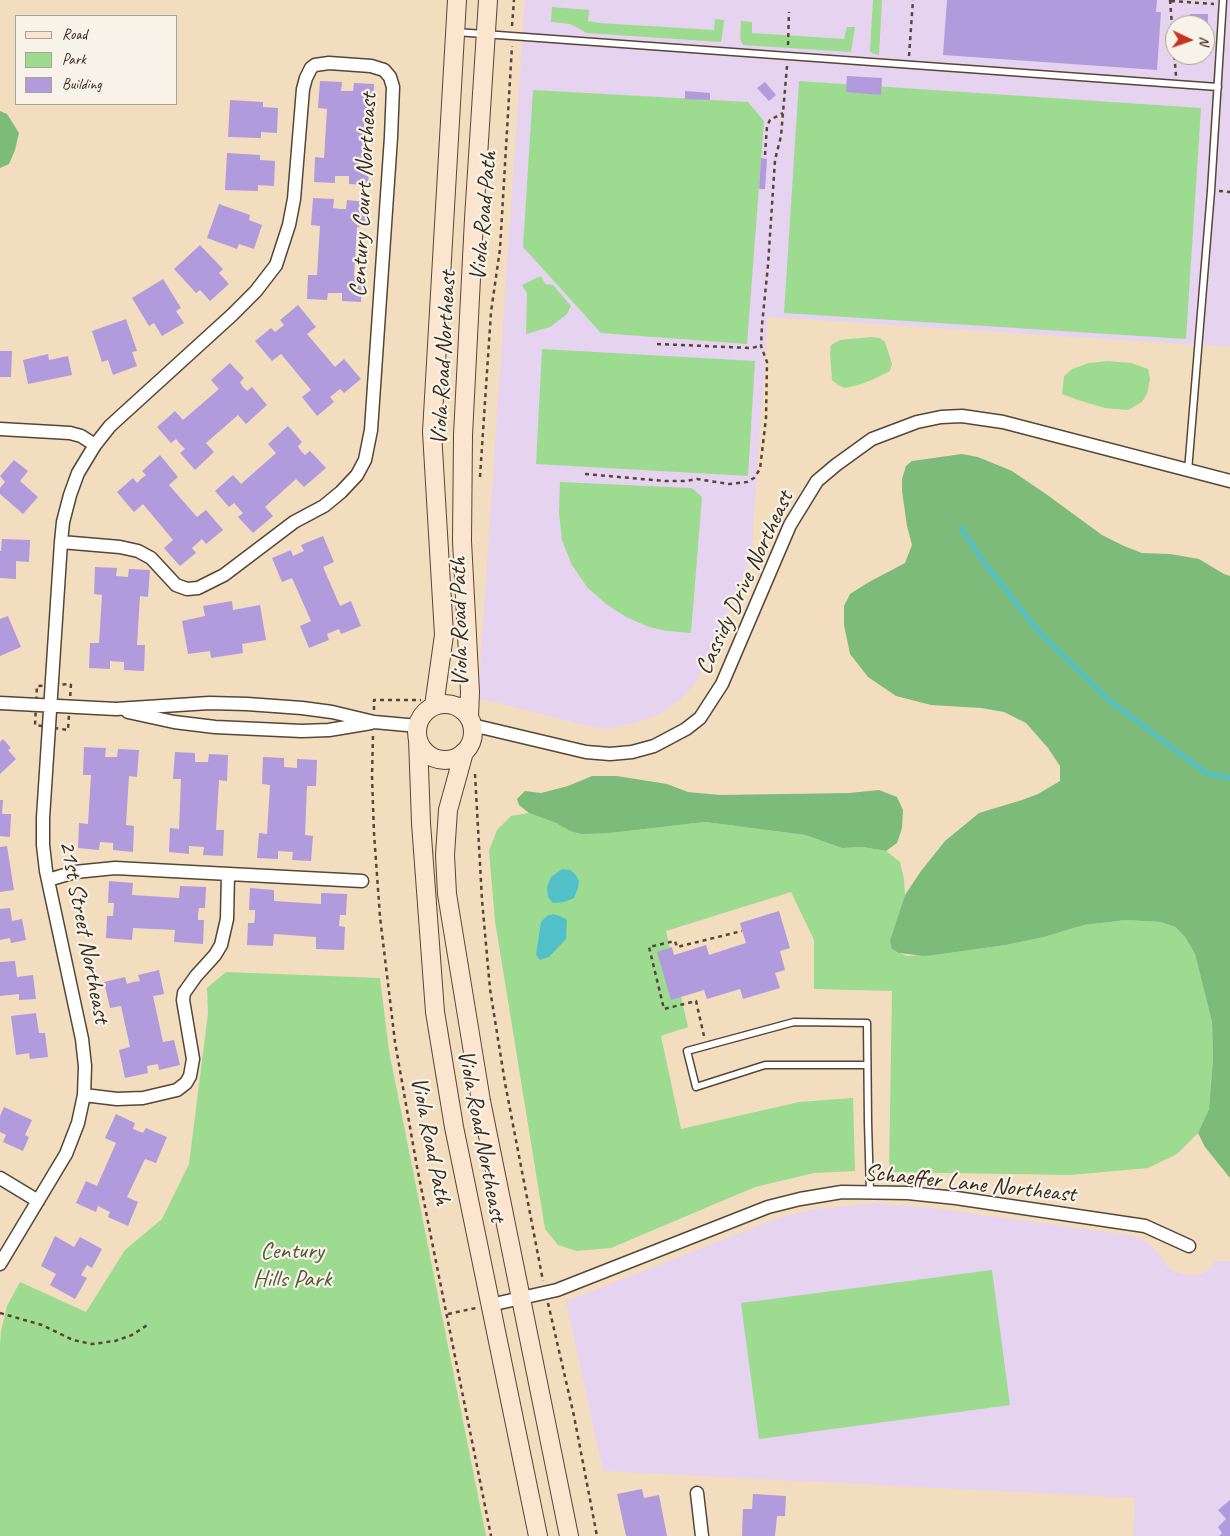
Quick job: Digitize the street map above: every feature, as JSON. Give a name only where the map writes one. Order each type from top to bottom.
[{"type":"main road","name":"Viola Road Northeast","points":[[434,706],[444,635],[432,432],[457,0]]},
{"type":"main road","name":"Viola Road Northeast","points":[[470,721],[462,541],[464,434],[474,219],[488,0]]},
{"type":"main road","points":[[450,704],[457,707],[470,721],[469,759],[440,760],[426,752],[418,733],[422,716],[434,706],[450,704]]},
{"type":"main road","name":"Viola Road Northeast","points":[[418,733],[421,823],[435,1012],[454,1127],[538,1536]]},
{"type":"main road","name":"Viola Road Northeast","points":[[469,759],[448,810],[445,855],[447,894],[481,1101],[568,1536]]},
{"type":"street","name":"Century Court Northeast","points":[[61,542],[120,547],[138,551],[157,563],[176,585],[187,589],[198,588],[224,575],[294,522],[324,506],[342,492],[358,475],[366,460],[370,430],[390,137],[393,87],[390,77],[384,70],[371,66],[329,63],[315,65],[311,68],[303,89],[290,225],[276,265],[256,292],[110,426],[95,445]]},
{"type":"street","name":"Cassidy Drive Northeast","points":[[470,721],[586,752],[610,754],[632,752],[654,746],[686,730],[700,718],[722,684],[790,525],[818,481],[836,465],[872,439],[917,422],[941,417],[985,418],[1230,481]]},
{"type":"street","points":[[0,429],[70,433],[81,436],[95,445]]},
{"type":"street","name":"21st Street Northeast","points":[[0,1264],[66,1154],[78,1123],[84,1095],[85,1066],[82,1038],[44,857],[44,818],[63,522],[78,473],[95,445]]},
{"type":"street","points":[[0,703],[116,710],[209,703],[247,704],[332,712],[418,733]]},
{"type":"street","points":[[116,710],[199,725],[302,731],[328,730],[374,722]]},
{"type":"street","points":[[48,880],[75,872],[106,868],[362,881]]},
{"type":"street","points":[[84,1095],[117,1099],[143,1098],[177,1090],[186,1083],[192,1069],[192,1059],[183,1000],[184,993],[221,945],[227,919],[228,874]]},
{"type":"street","points":[[0,1178],[38,1201]]},
{"type":"street","name":"Schaeffer Lane Northeast","points":[[490,1305],[545,1293],[768,1207],[842,1192],[908,1193],[956,1198],[1145,1226],[1189,1246]]},
{"type":"street","points":[[697,1493],[702,1536]]},
{"type":"lane","points":[[1188,471],[1223,2]]},
{"type":"lane","points":[[455,32],[1218,87]]},
{"type":"lane","points":[[867,1065],[765,1065],[696,1087],[687,1052],[706,1045],[794,1022],[867,1023],[870,1192]]},
{"type":"path","name":"Viola Road Path","points":[[480,478],[491,312],[500,249],[514,0]]},
{"type":"path","points":[[909,56],[913,0]]},
{"type":"path","points":[[1176,84],[1170,1],[1223,2]]},
{"type":"path","points":[[586,474],[665,481],[697,479],[730,484],[747,482],[754,478],[760,468],[766,418],[768,362],[761,346],[775,160],[781,136],[783,113],[789,12]]},
{"type":"path","points":[[765,155],[767,126],[770,120],[783,113]]},
{"type":"path","points":[[657,344],[751,348],[761,346]]},
{"type":"path","points":[[374,700],[401,701]]},
{"type":"path","name":"Viola Road Path","points":[[373,746],[374,833],[380,917],[395,1042],[417,1167],[492,1536]]},
{"type":"path","points":[[469,759],[490,989],[505,1083],[545,1293],[574,1416],[597,1536]]},
{"type":"path","points":[[706,1045],[696,1001],[664,1009],[649,947],[675,941],[677,947],[742,931]]},
{"type":"path","points":[[448,1314],[490,1305]]},
{"type":"path","points":[[0,1313],[42,1325],[73,1340],[92,1344],[115,1341],[132,1335],[149,1324]]},
{"type":"shaded area","points":[[525,0],[1230,0],[1230,347],[768,317],[751,557],[697,681],[680,700],[661,714],[635,723],[607,729],[478,698]]},
{"type":"shaded area","points":[[875,1203],[932,1208],[1134,1236],[1148,1243],[1160,1255],[1168,1267],[1178,1273],[1188,1275],[1199,1275],[1209,1270],[1216,1261],[1230,1261],[1230,1536],[1133,1536],[1135,1498],[603,1471],[566,1301],[781,1217],[815,1209]]},
{"type":"green space","points":[[873,0],[882,0],[879,55],[870,51]]},
{"type":"green space","points":[[552,7],[589,10],[588,21],[599,23],[714,30],[715,19],[724,20],[722,37],[721,42],[587,33],[570,24],[551,22]]},
{"type":"green space","points":[[741,21],[752,22],[752,33],[844,39],[847,27],[855,27],[851,52],[743,45],[740,39]]},
{"type":"green space","points":[[799,81],[1201,108],[1186,339],[784,313]]},
{"type":"green space","points":[[533,90],[748,102],[764,121],[747,344],[601,333],[523,247]]},
{"type":"green space","points":[[0,111],[7,114],[19,133],[9,164],[0,168]]},
{"type":"green space","points":[[541,276],[545,284],[553,285],[571,306],[567,314],[550,327],[526,334],[527,293],[522,285]]},
{"type":"green space","points":[[880,338],[885,342],[892,364],[890,371],[858,385],[845,388],[838,385],[832,380],[831,345],[840,340]]},
{"type":"green space","points":[[542,349],[755,361],[748,476],[536,464]]},
{"type":"green space","points":[[1108,361],[1131,363],[1148,369],[1150,379],[1147,394],[1142,402],[1128,410],[1105,408],[1062,394],[1064,376],[1072,369],[1089,363]]},
{"type":"green space","points":[[962,454],[978,457],[1012,471],[1102,535],[1124,546],[1142,553],[1170,554],[1199,559],[1230,576],[1230,1178],[1205,1147],[1198,1133],[1209,1109],[1213,1059],[1212,1022],[1195,954],[1185,937],[1175,927],[1161,922],[1126,920],[1084,925],[1044,937],[1006,945],[942,954],[924,956],[899,953],[892,949],[890,941],[905,895],[945,841],[979,813],[1038,794],[1060,781],[1060,766],[1048,748],[1026,723],[1004,712],[981,708],[931,705],[896,696],[868,677],[850,654],[844,625],[844,606],[850,594],[905,563],[912,545],[902,491],[902,479],[906,466],[912,461]]},
{"type":"green space","points":[[560,482],[692,488],[702,497],[691,633],[649,627],[626,617],[606,604],[587,587],[572,565],[562,540],[559,512]]},
{"type":"green space","points":[[592,776],[617,776],[667,784],[688,792],[720,795],[849,793],[879,790],[897,797],[903,810],[902,828],[897,843],[886,851],[863,847],[842,848],[805,835],[705,822],[610,833],[582,834],[570,831],[556,823],[529,813],[519,805],[517,799],[525,791],[541,793],[568,786]]},
{"type":"green space","points":[[529,813],[556,823],[570,831],[610,833],[705,822],[805,835],[842,848],[863,847],[886,851],[900,862],[904,879],[905,895],[901,912],[899,953],[907,956],[942,954],[1006,945],[1044,937],[1084,925],[1126,920],[1161,922],[1175,927],[1185,937],[1195,954],[1212,1022],[1213,1059],[1209,1109],[1198,1133],[1177,1154],[1148,1168],[1070,1175],[889,1172],[892,991],[814,989],[814,940],[791,892],[666,931],[688,1027],[661,1036],[681,1129],[799,1102],[853,1098],[855,1171],[814,1173],[755,1187],[611,1248],[576,1251],[558,1245],[545,1229],[495,921],[489,851],[497,830],[511,816]]},
{"type":"green space","name":"Century Hills Park","points":[[226,972],[380,978],[389,1051],[486,1536],[0,1536],[0,1345],[7,1306],[20,1282],[86,1312],[125,1250],[162,1219],[189,1164],[208,1013],[207,988]]},
{"type":"green space","points":[[992,1270],[1010,1405],[759,1439],[741,1303]]},
{"type":"water","points":[[562,869],[570,870],[576,875],[579,881],[578,888],[574,898],[564,902],[553,903],[548,897],[547,887],[551,877]]},
{"type":"water","points":[[553,914],[567,920],[566,939],[549,957],[540,960],[536,955],[541,922],[547,916]]},
{"type":"building","points":[[947,0],[1157,0],[1156,12],[1161,12],[1157,70],[943,55]]},
{"type":"building","points":[[1190,14],[1208,14],[1208,15]]},
{"type":"building","points":[[847,76],[882,78],[881,95],[846,92]]},
{"type":"building","points":[[320,81],[342,82],[341,91],[353,91],[354,83],[374,84],[373,111],[365,110],[362,159],[370,160],[368,185],[349,184],[349,176],[335,176],[335,183],[314,182],[315,157],[324,158],[327,109],[318,108]]},
{"type":"building","points":[[765,82],[776,95],[769,101],[757,88]]},
{"type":"building","points":[[685,91],[710,93],[710,100],[685,99]]},
{"type":"building","points":[[230,100],[263,102],[263,107],[278,108],[277,133],[261,132],[261,138],[228,137]]},
{"type":"building","points":[[227,153],[260,155],[260,160],[275,161],[274,186],[258,185],[258,191],[225,190]]},
{"type":"building","points":[[761,158],[767,159],[765,189],[759,189]]},
{"type":"building","points":[[313,198],[334,199],[333,208],[340,209],[346,209],[347,200],[367,202],[365,227],[357,227],[354,276],[362,277],[361,302],[342,301],[342,293],[328,293],[327,300],[307,299],[308,275],[317,275],[320,226],[311,225]]},
{"type":"building","points":[[219,204],[250,215],[249,220],[262,225],[254,249],[239,244],[237,249],[207,238]]},
{"type":"building","points":[[200,245],[223,269],[219,273],[229,284],[210,301],[200,290],[196,293],[174,269]]},
{"type":"building","points":[[163,279],[181,308],[176,311],[184,323],[162,336],[154,323],[149,326],[132,298]]},
{"type":"building","points":[[298,305],[316,327],[307,334],[335,367],[344,359],[361,379],[344,393],[340,389],[330,397],[334,402],[317,416],[302,397],[311,390],[281,354],[272,361],[255,341],[271,328],[275,332],[284,325],[280,320]]},
{"type":"building","points":[[126,319],[137,351],[132,352],[137,366],[113,375],[108,360],[102,362],[92,331]]},
{"type":"building","points":[[0,351],[12,351],[11,377],[0,377]]},
{"type":"building","points":[[48,354],[49,360],[68,356],[72,375],[28,384],[23,360]]},
{"type":"building","points":[[230,363],[244,378],[240,382],[243,387],[247,391],[252,387],[267,405],[246,424],[238,415],[206,443],[214,452],[195,470],[180,453],[185,449],[176,439],[171,443],[157,427],[175,411],[183,420],[219,389],[211,380]]},
{"type":"building","points":[[288,426],[302,442],[298,446],[301,451],[305,455],[310,451],[326,468],[304,487],[296,479],[265,507],[273,516],[253,533],[238,517],[243,513],[234,503],[229,507],[215,491],[233,475],[241,484],[276,453],[268,444]]},
{"type":"building","points":[[160,455],[178,477],[169,485],[197,517],[206,510],[223,530],[206,544],[202,539],[192,548],[196,553],[180,566],[164,548],[173,540],[143,504],[134,512],[117,492],[133,478],[137,483],[146,475],[142,471]]},
{"type":"building","points":[[14,460],[28,471],[20,481],[38,497],[23,514],[0,494],[0,488],[5,482],[0,476]]},
{"type":"building","points":[[323,536],[334,562],[323,567],[340,606],[351,601],[361,626],[341,634],[339,629],[327,634],[329,640],[309,648],[300,626],[311,621],[292,578],[282,582],[272,558],[291,550],[293,556],[304,551],[301,545]]},
{"type":"building","points":[[2,539],[30,540],[29,562],[16,561],[16,579],[0,578]]},
{"type":"building","points":[[95,567],[117,568],[116,576],[128,577],[129,569],[150,570],[148,597],[140,596],[137,645],[145,645],[144,671],[124,670],[124,662],[110,661],[110,669],[89,668],[90,643],[99,643],[102,595],[94,594]]},
{"type":"building","points":[[232,601],[233,610],[260,605],[266,640],[242,644],[243,653],[211,658],[210,651],[188,654],[182,621],[205,616],[203,606]]},
{"type":"building","points":[[8,616],[21,647],[0,656],[0,619]]},
{"type":"building","points":[[3,739],[11,748],[8,750],[16,759],[0,774],[0,742]]},
{"type":"building","points":[[84,747],[106,748],[105,757],[117,757],[118,749],[139,750],[137,777],[129,776],[126,825],[134,826],[133,852],[113,850],[113,843],[100,842],[99,850],[78,848],[79,823],[88,824],[91,775],[83,775]]},
{"type":"building","points":[[175,752],[195,753],[195,762],[208,762],[209,754],[228,755],[227,781],[219,780],[216,830],[224,830],[223,856],[203,855],[204,847],[189,846],[189,854],[169,852],[170,828],[179,829],[181,779],[173,779]]},
{"type":"building","points":[[263,757],[284,758],[284,767],[297,768],[297,759],[317,760],[316,786],[307,786],[305,835],[313,836],[311,861],[292,860],[293,852],[278,851],[278,859],[257,858],[259,833],[267,834],[270,785],[262,784]]},
{"type":"building","points":[[0,800],[3,800],[2,814],[11,814],[10,837],[0,836]]},
{"type":"building","points":[[7,846],[14,890],[0,892],[0,847]]},
{"type":"building","points":[[109,881],[133,883],[132,895],[179,898],[180,886],[206,887],[205,908],[199,908],[198,914],[198,920],[204,920],[203,944],[174,942],[175,930],[133,928],[132,940],[106,938],[107,916],[113,916],[114,903],[108,903]]},
{"type":"building","points":[[250,888],[274,890],[274,901],[321,904],[321,893],[347,894],[346,915],[340,915],[339,926],[345,927],[344,950],[316,949],[316,937],[274,934],[273,946],[247,945],[248,923],[254,923],[255,917],[255,910],[249,910]]},
{"type":"building","points":[[10,908],[12,921],[22,919],[26,940],[11,943],[10,938],[0,940],[0,909]]},
{"type":"building","points":[[779,911],[790,948],[780,951],[785,970],[775,973],[780,988],[743,999],[740,989],[707,999],[704,990],[671,1000],[657,952],[672,947],[674,955],[706,945],[709,955],[746,943],[740,923]]},
{"type":"building","points":[[15,961],[17,977],[33,975],[36,999],[19,1000],[19,994],[0,996],[0,962]]},
{"type":"building","points":[[159,970],[164,994],[153,996],[163,1042],[174,1040],[180,1065],[159,1070],[158,1064],[147,1066],[148,1073],[125,1078],[119,1050],[130,1047],[121,1006],[110,1008],[104,982],[125,977],[127,984],[140,981],[138,975]]},
{"type":"building","points":[[36,1013],[39,1033],[45,1033],[48,1057],[30,1059],[29,1053],[16,1055],[11,1016]]},
{"type":"building","points":[[4,1107],[32,1120],[25,1135],[29,1137],[23,1151],[3,1142],[6,1135],[0,1132],[0,1116]]},
{"type":"building","points":[[116,1114],[135,1123],[133,1129],[143,1133],[146,1128],[167,1137],[156,1163],[145,1159],[127,1197],[138,1202],[128,1226],[108,1217],[110,1212],[98,1206],[96,1212],[76,1203],[86,1181],[97,1186],[116,1143],[105,1138]]},
{"type":"building","points":[[55,1236],[74,1247],[80,1237],[102,1249],[92,1268],[87,1265],[81,1275],[87,1278],[75,1299],[50,1285],[56,1274],[41,1266]]},
{"type":"building","points":[[642,1489],[644,1498],[659,1495],[667,1536],[626,1536],[617,1494]]},
{"type":"building","points":[[753,1494],[786,1496],[785,1516],[777,1516],[775,1536],[742,1536],[743,1509],[752,1509]]},
{"type":"building","points":[[1230,1500],[1230,1536],[1219,1536],[1222,1533],[1218,1527],[1226,1519],[1218,1510]]},
{"type":"waterway","points":[[961,528],[986,565],[1040,633],[1110,701],[1206,773],[1230,778]]}]
